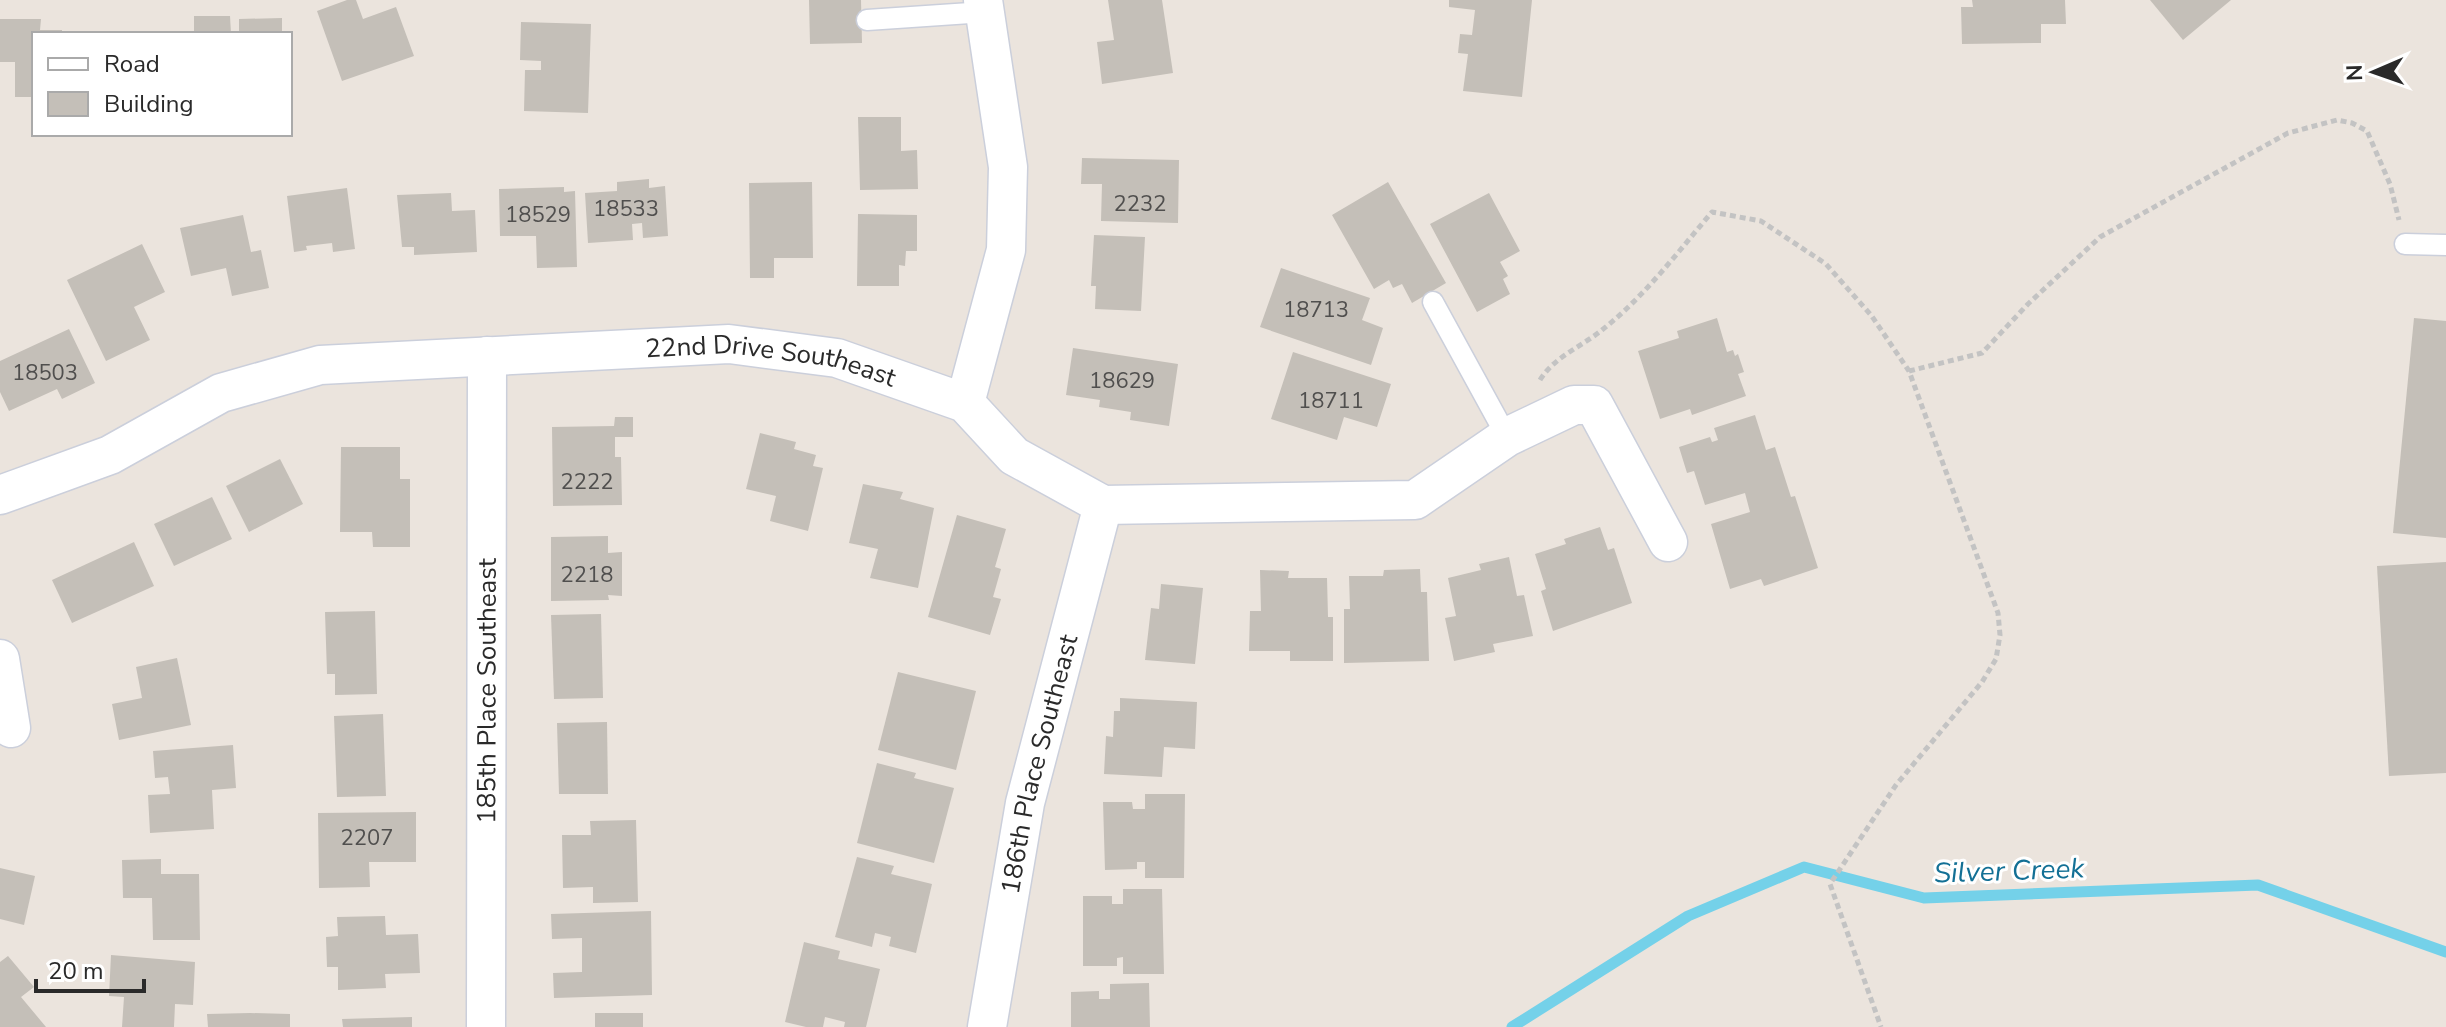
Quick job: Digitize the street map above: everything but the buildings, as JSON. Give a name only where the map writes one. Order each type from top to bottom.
[{"type":"street","points":[[965,403],[1006,250],[1008,167],[984,6]]},
{"type":"street","name":"22nd Drive Southeast","points":[[0,495],[110,455],[221,393],[320,365],[729,344],[837,358],[965,403],[1014,456],[1103,505],[1415,500],[1507,437],[1574,405],[1594,405],[1668,542]]},
{"type":"street","name":"185th Place Southeast","points":[[486,1027],[487,356]]},
{"type":"street","name":"186th Place Southeast","points":[[987,1027],[1025,803],[1103,505]]},
{"type":"street","points":[[0,659],[11,728]]},
{"type":"lane","points":[[867,20],[984,6]]},
{"type":"lane","points":[[2405,244],[2446,245]]},
{"type":"lane","points":[[1433,302],[1507,437]]},
{"type":"path","points":[[1909,371],[1982,353],[2028,304],[2100,237],[2288,133],[2337,120],[2367,131],[2390,184],[2405,244]]},
{"type":"path","points":[[1539,382],[1547,368],[1603,330],[1712,212],[1761,221],[1826,264],[1871,315],[1909,371],[1998,613],[2000,635],[1996,659],[1982,682],[1896,785],[1830,884],[1881,1027]]},
{"type":"waterway","name":"Silver Creek","points":[[1512,1027],[1688,916],[1804,867],[1924,898],[2258,885],[2446,952]]}]
